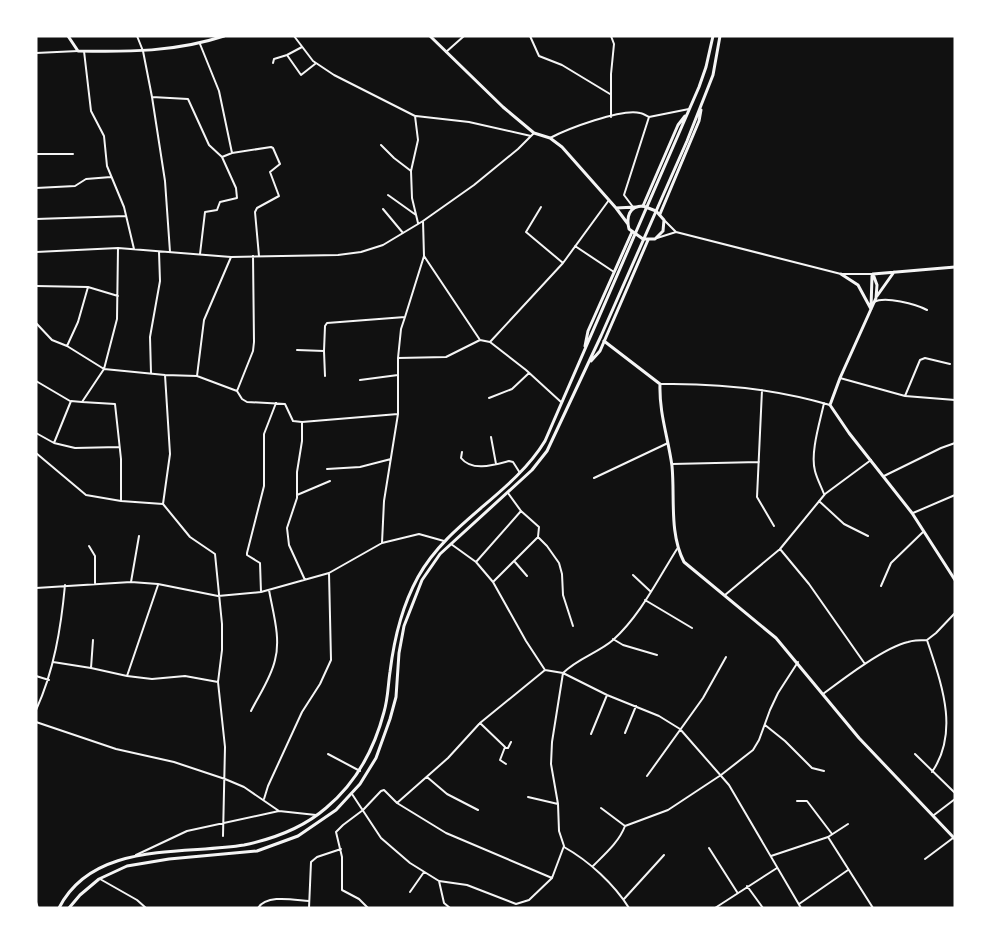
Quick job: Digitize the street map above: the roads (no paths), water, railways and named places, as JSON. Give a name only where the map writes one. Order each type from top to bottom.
[{"type":"main road","points":[[68,36],[78,51],[170,49],[224,36]]},
{"type":"main road","points":[[430,36],[503,107],[534,133],[550,138],[577,162],[633,232],[648,240],[655,239],[663,231],[664,220],[652,209],[643,206],[616,208]]},
{"type":"main road","points":[[59,908],[87,876],[108,864],[131,858],[261,841],[298,826],[327,808],[360,771],[378,735],[385,711],[395,643],[407,599],[427,562],[444,541],[520,473],[545,441],[664,171],[706,67],[713,36]]},
{"type":"main road","points":[[68,908],[99,879],[127,866],[144,862],[257,851],[298,836],[336,810],[365,778],[376,758],[390,719],[396,697],[400,643],[410,607],[422,580],[440,554],[532,470],[547,451],[628,275],[702,104],[713,75],[720,36]]},
{"type":"main road","points":[[660,214],[699,121],[702,104]]},
{"type":"main road","points":[[643,206],[678,126],[689,109]]},
{"type":"main road","points":[[628,224],[628,214],[634,207]]},
{"type":"main road","points":[[582,356],[588,331],[633,232]]},
{"type":"main road","points":[[589,362],[600,351],[648,240]]},
{"type":"main road","points":[[873,274],[955,267]]},
{"type":"main road","points":[[894,272],[875,300],[830,405],[849,434],[912,513],[955,580]]},
{"type":"main road","points":[[841,274],[858,285],[871,309]]},
{"type":"main road","points":[[871,309],[873,274]]},
{"type":"main road","points":[[873,274],[877,285],[875,300]]},
{"type":"main road","points":[[604,340],[660,384],[659,405],[671,464],[677,549],[684,562],[765,628],[798,662],[859,738],[954,838]]},
{"type":"main road","points":[[444,541],[450,544]]},
{"type":"main road","points":[[345,788],[352,794]]},
{"type":"street","points":[[137,36],[143,51],[152,97],[165,181],[170,252]]},
{"type":"street","points":[[294,36],[316,63],[334,75],[415,116],[469,122],[531,136]]},
{"type":"street","points":[[446,52],[464,36]]},
{"type":"street","points":[[530,36],[539,56],[562,65],[610,94]]},
{"type":"street","points":[[611,36],[614,44],[610,94],[611,117]]},
{"type":"street","points":[[200,43],[219,91],[232,153]]},
{"type":"street","points":[[273,63],[274,59],[302,47]]},
{"type":"street","points":[[36,53],[78,51]]},
{"type":"street","points":[[84,51],[91,111],[104,136],[105,158],[120,195],[134,249]]},
{"type":"street","points":[[287,55],[301,75],[316,63]]},
{"type":"street","points":[[152,97],[186,98],[209,145],[222,157],[236,188],[237,198],[220,202],[217,210],[205,212],[200,254]]},
{"type":"street","points":[[550,138],[568,129],[611,117],[640,112],[649,117],[689,109]]},
{"type":"street","points":[[415,116],[418,140],[411,171],[412,198],[418,224]]},
{"type":"street","points":[[634,207],[624,195],[649,117]]},
{"type":"street","points":[[36,252],[118,248],[259,256],[338,255],[361,252],[383,245],[423,221],[474,185],[534,133]]},
{"type":"street","points":[[381,145],[394,159],[411,171]]},
{"type":"street","points":[[222,157],[232,153],[273,148],[280,164],[270,172],[279,196],[257,208],[255,212],[259,256]]},
{"type":"street","points":[[36,154],[73,154]]},
{"type":"street","points":[[36,189],[75,186],[86,179],[111,177]]},
{"type":"street","points":[[388,195],[416,215]]},
{"type":"street","points":[[490,342],[563,263],[609,200]]},
{"type":"street","points":[[541,207],[526,232],[563,263]]},
{"type":"street","points":[[383,209],[403,233]]},
{"type":"street","points":[[36,219],[126,216]]},
{"type":"street","points":[[664,220],[676,232],[841,274],[873,274]]},
{"type":"street","points":[[382,543],[384,501],[398,414],[398,358],[401,329],[424,256],[423,221]]},
{"type":"street","points":[[655,239],[676,232]]},
{"type":"street","points":[[575,246],[614,272]]},
{"type":"street","points":[[82,402],[104,369],[117,319],[118,248]]},
{"type":"street","points":[[151,373],[150,337],[160,281],[159,252]]},
{"type":"street","points":[[197,376],[204,320],[231,256]]},
{"type":"street","points":[[237,391],[252,355],[254,342],[253,256]]},
{"type":"street","points":[[424,256],[480,340]]},
{"type":"street","points":[[36,286],[88,287],[118,296]]},
{"type":"street","points":[[68,346],[88,287]]},
{"type":"street","points":[[875,300],[885,298],[919,305],[927,310]]},
{"type":"street","points":[[325,376],[324,351],[327,323],[405,317]]},
{"type":"street","points":[[36,323],[52,340],[68,346],[104,369],[197,376],[237,391],[247,402],[285,404],[291,420],[302,422],[398,414]]},
{"type":"street","points":[[398,358],[446,357],[480,340],[490,342],[530,373],[562,403]]},
{"type":"street","points":[[297,350],[324,351]]},
{"type":"street","points":[[905,396],[922,358],[950,364]]},
{"type":"street","points":[[489,398],[512,389],[530,373]]},
{"type":"street","points":[[163,504],[170,454],[165,375]]},
{"type":"street","points":[[360,380],[398,375]]},
{"type":"street","points":[[840,378],[905,396],[955,400]]},
{"type":"street","points":[[36,381],[70,401],[115,404],[121,501]]},
{"type":"street","points":[[660,384],[698,384],[762,390],[793,394],[830,405]]},
{"type":"street","points":[[762,390],[757,497],[774,526]]},
{"type":"street","points":[[54,443],[70,401]]},
{"type":"street","points":[[261,592],[260,563],[250,558],[247,553],[264,486],[264,434],[276,403]]},
{"type":"street","points":[[824,403],[814,464],[825,494]]},
{"type":"street","points":[[302,422],[297,495],[286,528],[288,545],[305,580]]},
{"type":"street","points":[[36,433],[54,443],[75,448],[119,447]]},
{"type":"street","points":[[491,437],[496,464]]},
{"type":"street","points":[[594,478],[668,443]]},
{"type":"street","points":[[884,476],[955,443]]},
{"type":"street","points":[[462,452],[460,458],[468,464],[485,466],[513,462],[520,473]]},
{"type":"street","points":[[36,453],[86,495],[121,501],[163,504],[190,537],[215,554],[222,624],[218,682],[224,731],[223,836]]},
{"type":"street","points":[[327,470],[392,459]]},
{"type":"street","points":[[725,595],[780,549],[825,494],[871,460]]},
{"type":"street","points":[[671,464],[759,462]]},
{"type":"street","points":[[297,495],[330,481]]},
{"type":"street","points":[[493,582],[515,562],[538,537],[540,531],[539,527],[521,511],[508,493]]},
{"type":"street","points":[[912,513],[955,495]]},
{"type":"street","points":[[819,501],[844,524],[868,536]]},
{"type":"street","points":[[476,562],[521,511]]},
{"type":"street","points":[[881,586],[891,563],[923,532]]},
{"type":"street","points":[[36,588],[131,582],[158,584],[218,596],[261,592],[329,573],[382,543],[419,534],[444,541]]},
{"type":"street","points":[[131,582],[139,536]]},
{"type":"street","points":[[538,537],[559,563],[563,595],[573,626]]},
{"type":"street","points":[[450,544],[476,562],[493,582],[545,670],[563,673],[680,729],[721,775],[801,908]]},
{"type":"street","points":[[89,546],[95,556],[95,583]]},
{"type":"street","points":[[352,794],[381,838],[439,881],[467,885],[516,904],[529,900],[552,878],[564,846],[551,764],[552,742],[563,673],[571,664],[606,646],[614,639],[645,600],[677,549]]},
{"type":"street","points":[[780,549],[865,664]]},
{"type":"street","points":[[515,562],[527,576]]},
{"type":"street","points":[[264,801],[268,786],[302,712],[320,684],[331,660],[329,573]]},
{"type":"street","points":[[633,574],[650,591]]},
{"type":"street","points":[[127,676],[158,584]]},
{"type":"street","points":[[36,710],[49,680],[65,585]]},
{"type":"street","points":[[251,711],[272,671],[276,658],[276,627],[269,590]]},
{"type":"street","points":[[645,600],[693,627]]},
{"type":"street","points":[[823,694],[865,664],[898,645],[927,640],[955,613]]},
{"type":"street","points":[[614,639],[623,645],[657,655]]},
{"type":"street","points":[[91,668],[93,640]]},
{"type":"street","points":[[927,640],[948,725],[942,755],[933,772]]},
{"type":"street","points":[[647,776],[704,699],[726,657]]},
{"type":"street","points":[[53,662],[127,676],[152,679],[186,676],[218,682]]},
{"type":"street","points":[[592,866],[614,845],[626,826],[668,810],[721,775],[753,750],[778,693],[798,662]]},
{"type":"street","points":[[397,803],[427,777],[480,723],[545,670]]},
{"type":"street","points":[[36,676],[49,680]]},
{"type":"street","points":[[591,734],[607,695]]},
{"type":"street","points":[[625,734],[636,706]]},
{"type":"street","points":[[36,722],[116,749],[174,762],[225,779],[244,787],[279,811]]},
{"type":"street","points":[[480,723],[505,748]]},
{"type":"street","points":[[765,725],[812,768],[824,771]]},
{"type":"street","points":[[506,764],[500,760],[505,748],[508,748],[511,742]]},
{"type":"street","points":[[328,754],[360,771]]},
{"type":"street","points":[[915,754],[955,793]]},
{"type":"street","points":[[427,777],[447,794],[478,810]]},
{"type":"street","points":[[368,908],[359,899],[342,890],[341,849],[336,832],[384,790],[397,803],[446,833],[552,878]]},
{"type":"street","points":[[528,797],[558,804]]},
{"type":"street","points":[[933,816],[955,799]]},
{"type":"street","points":[[797,801],[807,801],[832,834]]},
{"type":"street","points":[[601,808],[626,826]]},
{"type":"street","points":[[131,858],[180,834],[224,822],[279,811],[316,815]]},
{"type":"street","points":[[771,856],[828,837],[848,824]]},
{"type":"street","points":[[828,837],[872,908]]},
{"type":"street","points":[[925,859],[954,838]]},
{"type":"street","points":[[564,846],[592,866],[624,899],[629,908]]},
{"type":"street","points":[[709,848],[737,892]]},
{"type":"street","points":[[309,908],[311,862],[317,857],[341,849]]},
{"type":"street","points":[[624,899],[664,855]]},
{"type":"street","points":[[715,908],[777,868]]},
{"type":"street","points":[[799,904],[849,870]]},
{"type":"street","points":[[410,892],[424,871]]},
{"type":"street","points":[[99,879],[137,900],[146,908]]},
{"type":"street","points":[[439,881],[444,903],[450,908]]},
{"type":"street","points":[[747,886],[763,908]]},
{"type":"street","points":[[258,908],[260,904],[268,900],[309,901]]},
{"type":"street","points":[[36,902],[38,908]]},
{"type":"street","points":[[63,902],[68,908]]},
{"type":"street","points":[[721,904],[724,908]]}]
